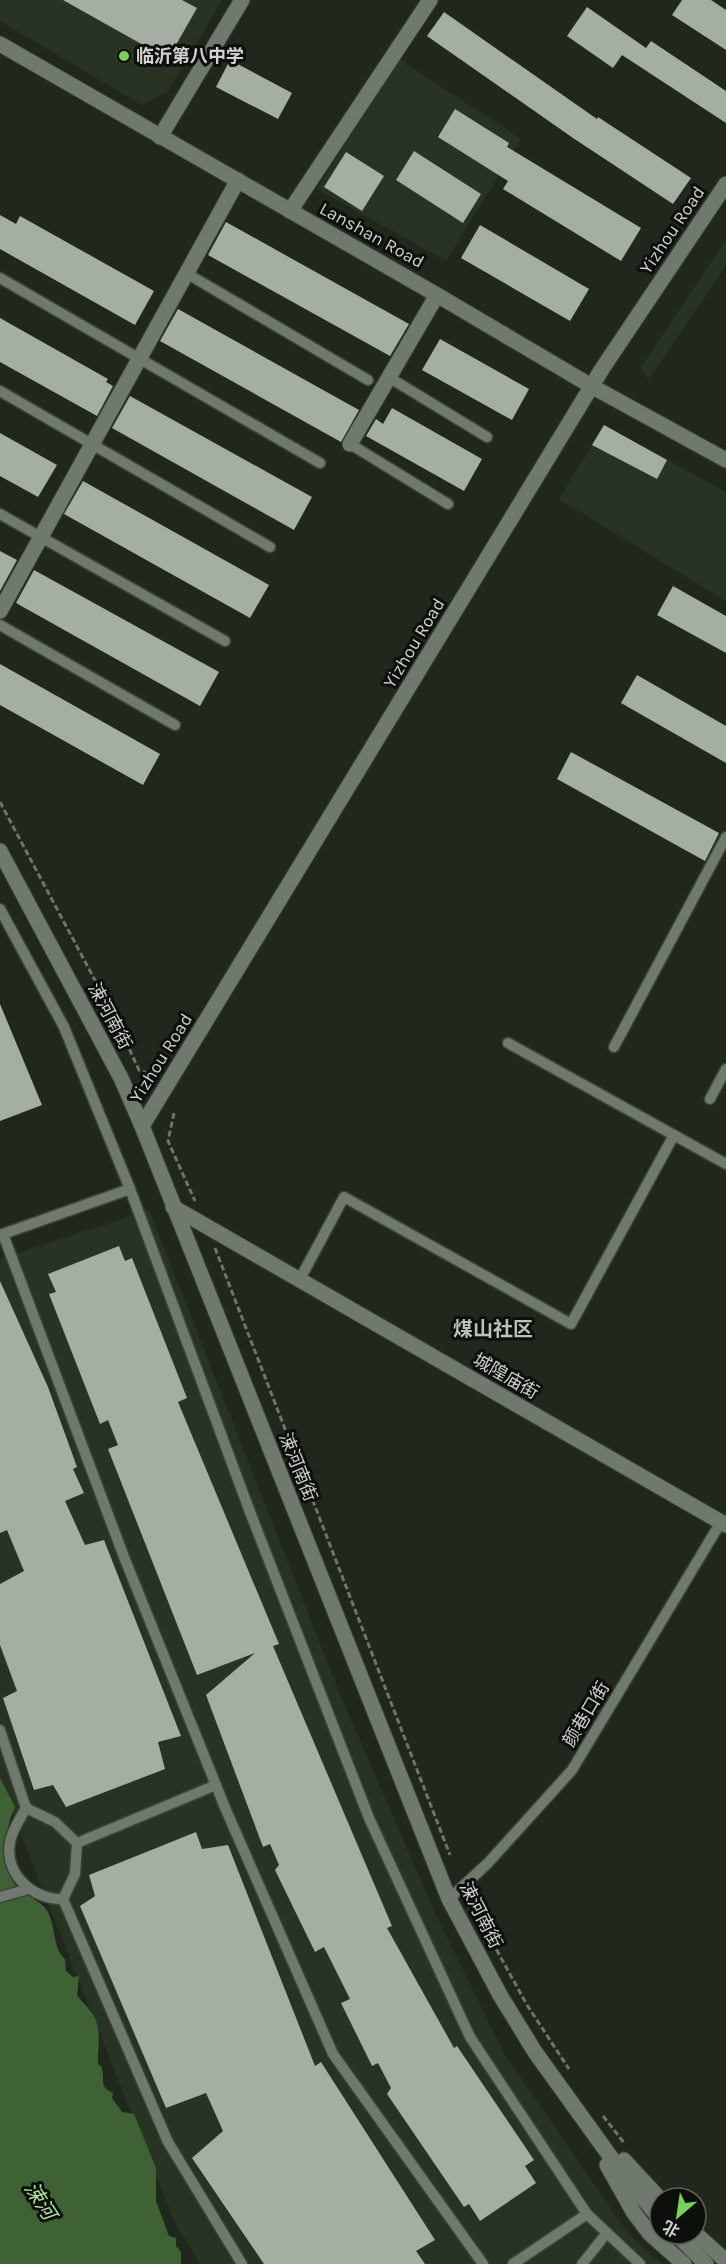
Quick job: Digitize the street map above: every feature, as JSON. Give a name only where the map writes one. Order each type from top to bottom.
[{"type":"street","points":[[160,137],[242,0]]},
{"type":"street","points":[[290,211],[430,0]]},
{"type":"street","name":"Lanshan Road","points":[[0,44],[438,294],[592,387],[726,460]]},
{"type":"street","points":[[0,611],[238,180]]},
{"type":"street","name":"Yizhou Road","points":[[142,1126],[592,387],[726,184]]},
{"type":"street","points":[[350,444],[438,294]]},
{"type":"street","name":"涑河南街","points":[[0,851],[121,1078],[142,1126],[449,1899],[500,1995],[535,2052],[565,2092]]},
{"type":"street","name":"城隍庙街","points":[[173,1207],[724,1520]]},
{"type":"street","points":[[565,2092],[648,2186]]},
{"type":"street","points":[[565,2092],[620,2170],[648,2204]]},
{"type":"street","points":[[565,2092],[634,2213],[650,2234],[684,2264]]},
{"type":"street","points":[[708,2244],[726,2260]]},
{"type":"street","points":[[688,2246],[706,2264]]},
{"type":"lane","points":[[186,273],[368,380]]},
{"type":"lane","points":[[0,278],[320,463]]},
{"type":"lane","points":[[390,378],[488,437]]},
{"type":"lane","points":[[0,391],[270,547]]},
{"type":"lane","points":[[350,444],[448,504]]},
{"type":"lane","points":[[0,514],[225,641]]},
{"type":"lane","points":[[0,625],[175,725]]},
{"type":"lane","points":[[614,1047],[726,837]]},
{"type":"lane","points":[[0,909],[64,1027],[130,1189],[250,1512],[369,1818],[470,2037],[587,2214],[640,2264]]},
{"type":"lane","points":[[508,1043],[726,1164]]},
{"type":"lane","points":[[710,1099],[726,1068]]},
{"type":"lane","points":[[300,1279],[344,1197],[571,1324],[674,1135]]},
{"type":"lane","points":[[130,1189],[2,1235],[124,1557],[216,1785],[333,2054],[483,2264]]},
{"type":"lane","name":"颜巷口街","points":[[449,1899],[462,1884],[488,1863],[572,1770],[724,1520]]},
{"type":"lane","points":[[0,1730],[26,1808],[55,1822],[76,1843],[75,1874],[63,1899],[168,2142],[243,2264]]},
{"type":"lane","points":[[76,1843],[216,1785]]},
{"type":"lane","points":[[26,1808],[12,1834],[9,1846],[15,1873],[29,1889],[51,1899],[63,1899]]},
{"type":"lane","points":[[0,1845],[12,1834]]},
{"type":"lane","points":[[0,1897],[29,1889]]},
{"type":"lane","points":[[513,2264],[587,2214]]},
{"type":"lane","points":[[582,2264],[606,2234]]},
{"type":"path","points":[[0,802],[114,1016],[139,1070],[147,1073]]},
{"type":"path","points":[[174,1113],[168,1141],[206,1225],[462,1884]]},
{"type":"path","points":[[475,1911],[527,2005],[572,2073]]},
{"type":"path","points":[[598,2110],[632,2153]]},
{"type":"shaded area","name":"临沂第八中学","points":[[0,0],[222,0],[168,91],[142,105],[0,21]]},
{"type":"shaded area","points":[[399,59],[521,139],[446,261],[317,189]]},
{"type":"shaded area","points":[[726,240],[726,266],[649,379],[640,369]]},
{"type":"shaded area","points":[[604,425],[726,492],[726,601],[559,499]]},
{"type":"shaded area","points":[[149,1210],[341,1697],[436,1915],[505,2055],[627,2232],[662,2264],[200,2264],[175,2223],[0,1782],[0,1259]]},
{"type":"water","name":"涑河","points":[[0,1778],[15,1807],[8,1826],[5,1847],[11,1878],[19,1889],[45,1908],[51,1920],[58,1948],[65,1959],[66,1971],[73,1977],[79,1976],[77,1995],[97,2023],[98,2063],[102,2069],[104,2086],[113,2093],[112,2098],[122,2112],[134,2114],[156,2168],[156,2201],[169,2236],[176,2238],[176,2246],[181,2252],[181,2264],[0,2264]]},
{"type":"building","points":[[63,0],[182,0],[197,8],[168,59]]},
{"type":"building","points":[[682,0],[711,0],[726,10],[726,50],[672,15]]},
{"type":"building","points":[[587,7],[646,48],[651,41],[726,91],[726,123],[622,55],[613,68],[567,36]]},
{"type":"building","points":[[444,12],[597,119],[598,117],[691,178],[673,204],[573,138],[427,36]]},
{"type":"building","points":[[230,60],[292,93],[278,119],[216,87]]},
{"type":"building","points":[[455,109],[509,143],[507,147],[641,228],[621,261],[503,189],[508,181],[438,137]]},
{"type":"building","points":[[414,151],[481,194],[463,223],[396,180]]},
{"type":"building","points":[[346,152],[384,176],[362,211],[324,187]]},
{"type":"building","points":[[0,215],[16,224],[20,216],[154,291],[135,325],[0,249]]},
{"type":"building","points":[[226,222],[409,324],[390,356],[208,255]]},
{"type":"building","points":[[480,225],[589,289],[570,321],[461,258]]},
{"type":"building","points":[[178,309],[359,410],[341,442],[160,341]]},
{"type":"building","points":[[0,318],[108,379],[106,382],[113,386],[97,416],[0,362]]},
{"type":"building","points":[[440,339],[529,389],[512,420],[422,370]]},
{"type":"building","points":[[130,396],[312,497],[294,530],[112,428]]},
{"type":"building","points":[[392,408],[482,459],[464,491],[366,436],[376,419],[383,424]]},
{"type":"building","points":[[604,425],[667,460],[657,479],[592,445]]},
{"type":"building","points":[[0,433],[57,465],[38,497],[0,476]]},
{"type":"building","points":[[83,481],[269,585],[250,618],[64,514]]},
{"type":"building","points":[[0,551],[17,560],[0,591]]},
{"type":"building","points":[[34,570],[219,672],[200,706],[16,603]]},
{"type":"building","points":[[673,586],[726,616],[726,653],[657,615]]},
{"type":"building","points":[[0,664],[160,754],[143,785],[0,705]]},
{"type":"building","points":[[637,675],[726,726],[726,763],[621,703]]},
{"type":"building","points":[[571,752],[719,833],[705,861],[557,779]]},
{"type":"building","points":[[0,1004],[42,1105],[0,1121]]},
{"type":"building","points":[[119,1246],[125,1261],[132,1258],[187,1398],[178,1402],[279,1644],[273,1646],[392,1926],[387,1928],[454,2048],[457,2046],[534,2160],[525,2166],[536,2183],[480,2221],[469,2204],[464,2207],[387,2094],[391,2088],[378,2063],[372,2066],[341,2003],[350,1999],[324,1947],[315,1952],[275,1870],[279,1865],[270,1844],[263,1847],[206,1695],[255,1653],[197,1675],[108,1449],[118,1445],[108,1420],[100,1424],[49,1294],[56,1292],[48,1274]]},
{"type":"building","points":[[0,1281],[48,1387],[77,1467],[73,1469],[84,1493],[65,1501],[85,1545],[104,1540],[181,1736],[158,1742],[165,1769],[66,1807],[53,1785],[34,1790],[3,1698],[17,1691],[0,1645],[0,1584],[24,1571],[7,1530],[0,1533]]},
{"type":"building","points":[[196,1832],[202,1849],[228,1845],[315,2066],[321,2062],[435,2240],[416,2251],[425,2264],[264,2264],[192,2158],[223,2131],[206,2093],[166,2108],[80,1906],[95,1896],[89,1875]]},
{"type":"place","name":"临沂第八中学","points":[[124,56]]},
{"type":"district","name":"煤山社区","points":[[493,1329]]}]
